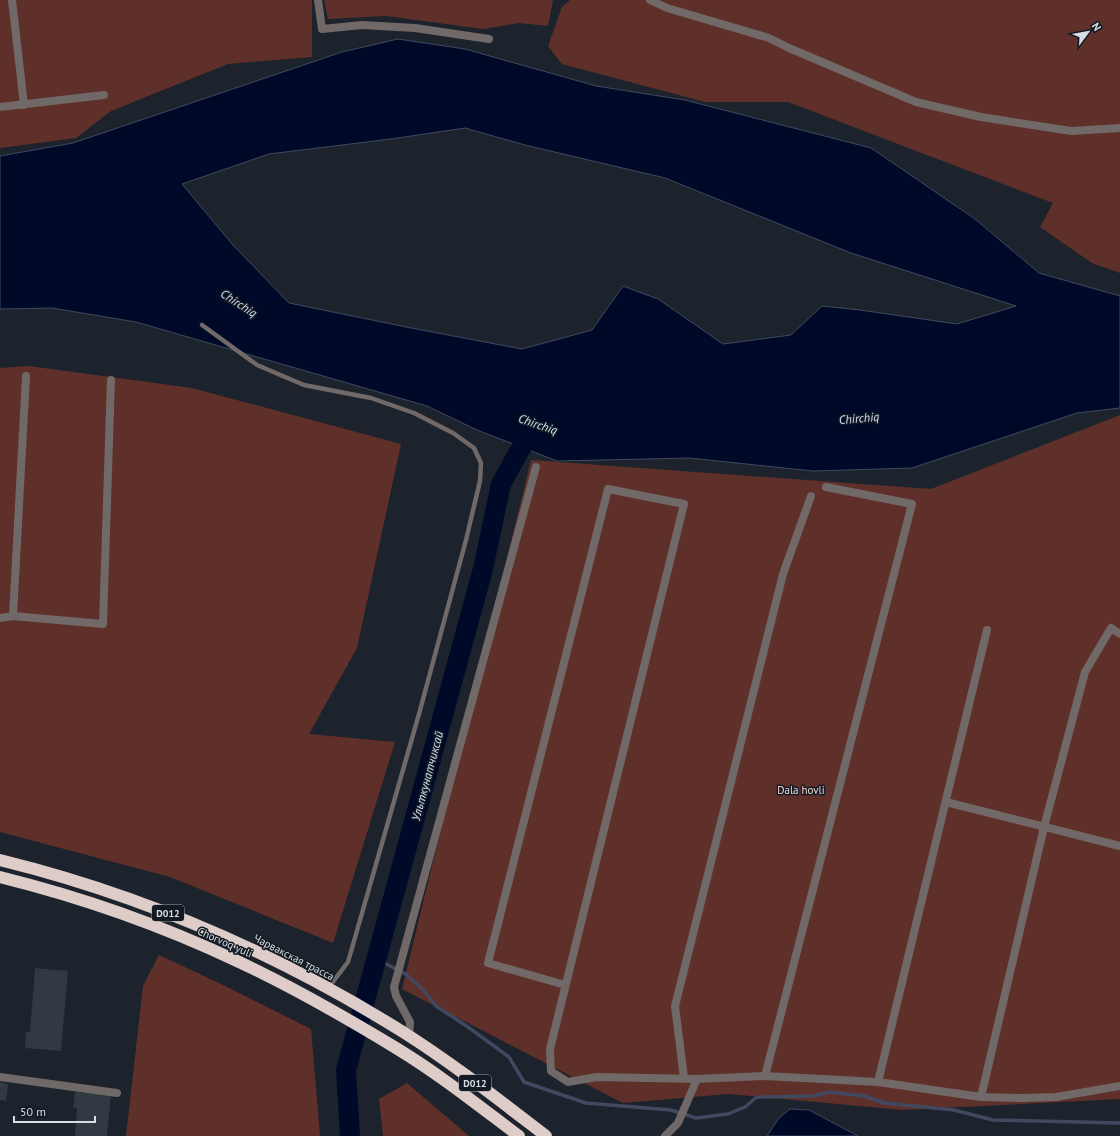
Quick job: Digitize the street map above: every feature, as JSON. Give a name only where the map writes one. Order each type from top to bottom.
[{"type":"highway","name":"Чарвакская трасса","points":[[0,860],[48,872],[155,908],[245,946],[328,989],[406,1035],[475,1083],[546,1136]]},
{"type":"highway","name":"Chorvoq yuli","points":[[0,878],[86,902],[155,926],[237,961],[321,1005],[397,1049],[465,1095],[519,1136]]},
{"type":"street","points":[[12,0],[24,105]]},
{"type":"street","points":[[318,0],[322,29],[362,25],[415,28],[489,39]]},
{"type":"street","points":[[650,0],[668,8],[769,38],[916,102],[981,117],[1072,131],[1120,128]]},
{"type":"street","points":[[0,107],[104,96]]},
{"type":"street","points":[[13,616],[26,376]]},
{"type":"street","points":[[0,618],[13,616],[103,624],[111,380]]},
{"type":"street","points":[[406,1035],[410,1022],[396,996],[394,986],[536,467]]},
{"type":"street","points":[[765,1076],[912,504],[826,487]]},
{"type":"street","points":[[565,985],[488,963],[608,489],[684,504],[565,985],[550,1049],[551,1071],[568,1082],[597,1078],[697,1079],[765,1076],[878,1082],[981,1097],[1056,1097],[1120,1086]]},
{"type":"street","points":[[684,1078],[675,1006],[783,574],[811,496]]},
{"type":"street","points":[[981,1097],[1044,827],[1085,672],[1111,628],[1120,634]]},
{"type":"street","points":[[878,1082],[987,630]]},
{"type":"street","points":[[946,802],[1120,846]]},
{"type":"street","points":[[0,1077],[117,1093]]},
{"type":"street","points":[[665,1136],[678,1123],[697,1079]]},
{"type":"lane","points":[[202,325],[257,365],[304,385],[371,398],[414,414],[453,433],[474,448],[481,462],[480,481],[466,540],[419,714],[348,962],[328,989]]},
{"type":"green space","points":[[0,0],[312,0],[312,57],[228,64],[111,111],[76,138],[0,148]]},
{"type":"green space","points":[[324,0],[553,0],[548,26],[519,23],[483,29],[386,16],[328,19]]},
{"type":"green space","points":[[570,0],[1120,0],[1120,273],[1092,263],[1040,227],[1053,203],[788,102],[705,102],[562,64],[548,46],[562,7]]},
{"type":"green space","points":[[29,366],[192,388],[401,444],[357,648],[309,734],[395,742],[333,943],[170,877],[0,832],[0,368]]},
{"type":"green space","name":"Dala hovli","points":[[1120,415],[1120,1099],[903,1110],[728,1094],[623,1103],[402,989],[531,460],[931,489]]},
{"type":"green space","points":[[159,955],[311,1029],[320,1136],[126,1136],[143,986]]},
{"type":"green space","points":[[407,1083],[469,1136],[383,1136],[379,1099]]},
{"type":"water","name":"Chirchiq","points":[[398,39],[465,49],[596,86],[685,100],[871,148],[975,219],[1039,273],[1120,296],[1120,408],[1077,413],[912,468],[813,471],[689,458],[557,461],[477,430],[427,406],[136,322],[52,308],[0,309],[0,156],[73,143],[342,52]],"holes":[[[465,128],[525,145],[665,178],[851,253],[1016,306],[957,324],[822,306],[791,335],[723,344],[658,299],[623,286],[592,330],[522,349],[289,303],[232,244],[182,184],[269,154]]]},
{"type":"water","points":[[790,1109],[809,1110],[858,1136],[767,1136],[779,1118]]},
{"type":"building","points":[[35,968],[68,971],[61,1051],[25,1048],[26,1032],[30,1032]]},
{"type":"building","points":[[0,1082],[8,1084],[6,1101],[0,1100]]},
{"type":"building","points":[[75,1092],[111,1095],[107,1136],[75,1136],[77,1108],[73,1108]]},
{"type":"waterway","name":"Ульткунатчиксай","points":[[350,1136],[346,1070],[483,569],[501,484],[535,423]]},
{"type":"waterway","points":[[377,959],[407,975],[424,991],[436,1006],[509,1057],[524,1082],[586,1103],[671,1110],[696,1118],[728,1114],[745,1107],[757,1097],[814,1096],[829,1092],[864,1096],[884,1103],[954,1110],[993,1120],[1120,1123]]}]
